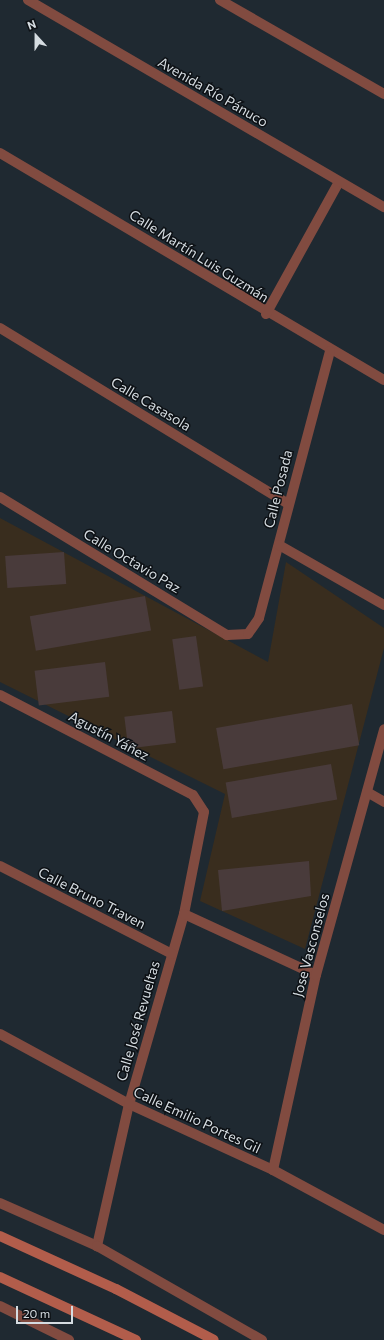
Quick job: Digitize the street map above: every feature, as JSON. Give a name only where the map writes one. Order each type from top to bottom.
[{"type":"main road","points":[[0,1236],[116,1289],[214,1340]]},
{"type":"main road","points":[[0,1277],[136,1340]]},
{"type":"street","name":"Avenida Río Pánuco","points":[[28,0],[384,207]]},
{"type":"street","points":[[220,0],[384,94]]},
{"type":"street","name":"Calle Martín Luis Guzmán","points":[[0,153],[266,314],[384,380]]},
{"type":"street","points":[[266,314],[339,182]]},
{"type":"street","name":"Calle Casasola","points":[[0,328],[287,503]]},
{"type":"street","name":"Calle Posada","points":[[252,632],[279,545],[287,503],[330,351]]},
{"type":"street","name":"Calle Octavio Paz","points":[[0,497],[227,635],[237,637],[252,632]]},
{"type":"street","points":[[279,545],[384,605]]},
{"type":"street","name":"Agustín Yáñez","points":[[0,695],[193,795],[202,805]]},
{"type":"street","name":"Jose Vasconselos","points":[[273,1170],[316,975],[384,729]]},
{"type":"street","points":[[367,792],[384,802]]},
{"type":"street","name":"Calle José Revueltas","points":[[97,1246],[129,1104],[184,914],[204,818],[202,805]]},
{"type":"street","name":"Calle Bruno Traven","points":[[0,866],[172,954]]},
{"type":"street","points":[[184,914],[316,975]]},
{"type":"street","name":"Calle Emilio Portes Gil","points":[[0,1034],[129,1104],[273,1170],[384,1230]]},
{"type":"street","points":[[0,1203],[97,1246],[262,1340]]},
{"type":"street","points":[[0,1306],[69,1340]]},
{"type":"shaded area","points":[[0,518],[268,662],[286,562],[384,628],[384,648],[305,949],[200,901],[225,794],[0,682]]},
{"type":"building","points":[[64,552],[66,584],[7,588],[5,556]]},
{"type":"building","points":[[145,596],[151,630],[36,651],[30,616]]},
{"type":"building","points":[[196,636],[203,687],[179,690],[172,639]]},
{"type":"building","points":[[105,662],[109,697],[39,705],[35,671]]},
{"type":"building","points":[[352,704],[359,745],[223,769],[216,728]]},
{"type":"building","points":[[172,711],[176,743],[128,749],[124,717]]},
{"type":"building","points":[[331,764],[337,799],[232,818],[226,783]]},
{"type":"building","points":[[309,861],[311,896],[222,911],[218,870]]}]
